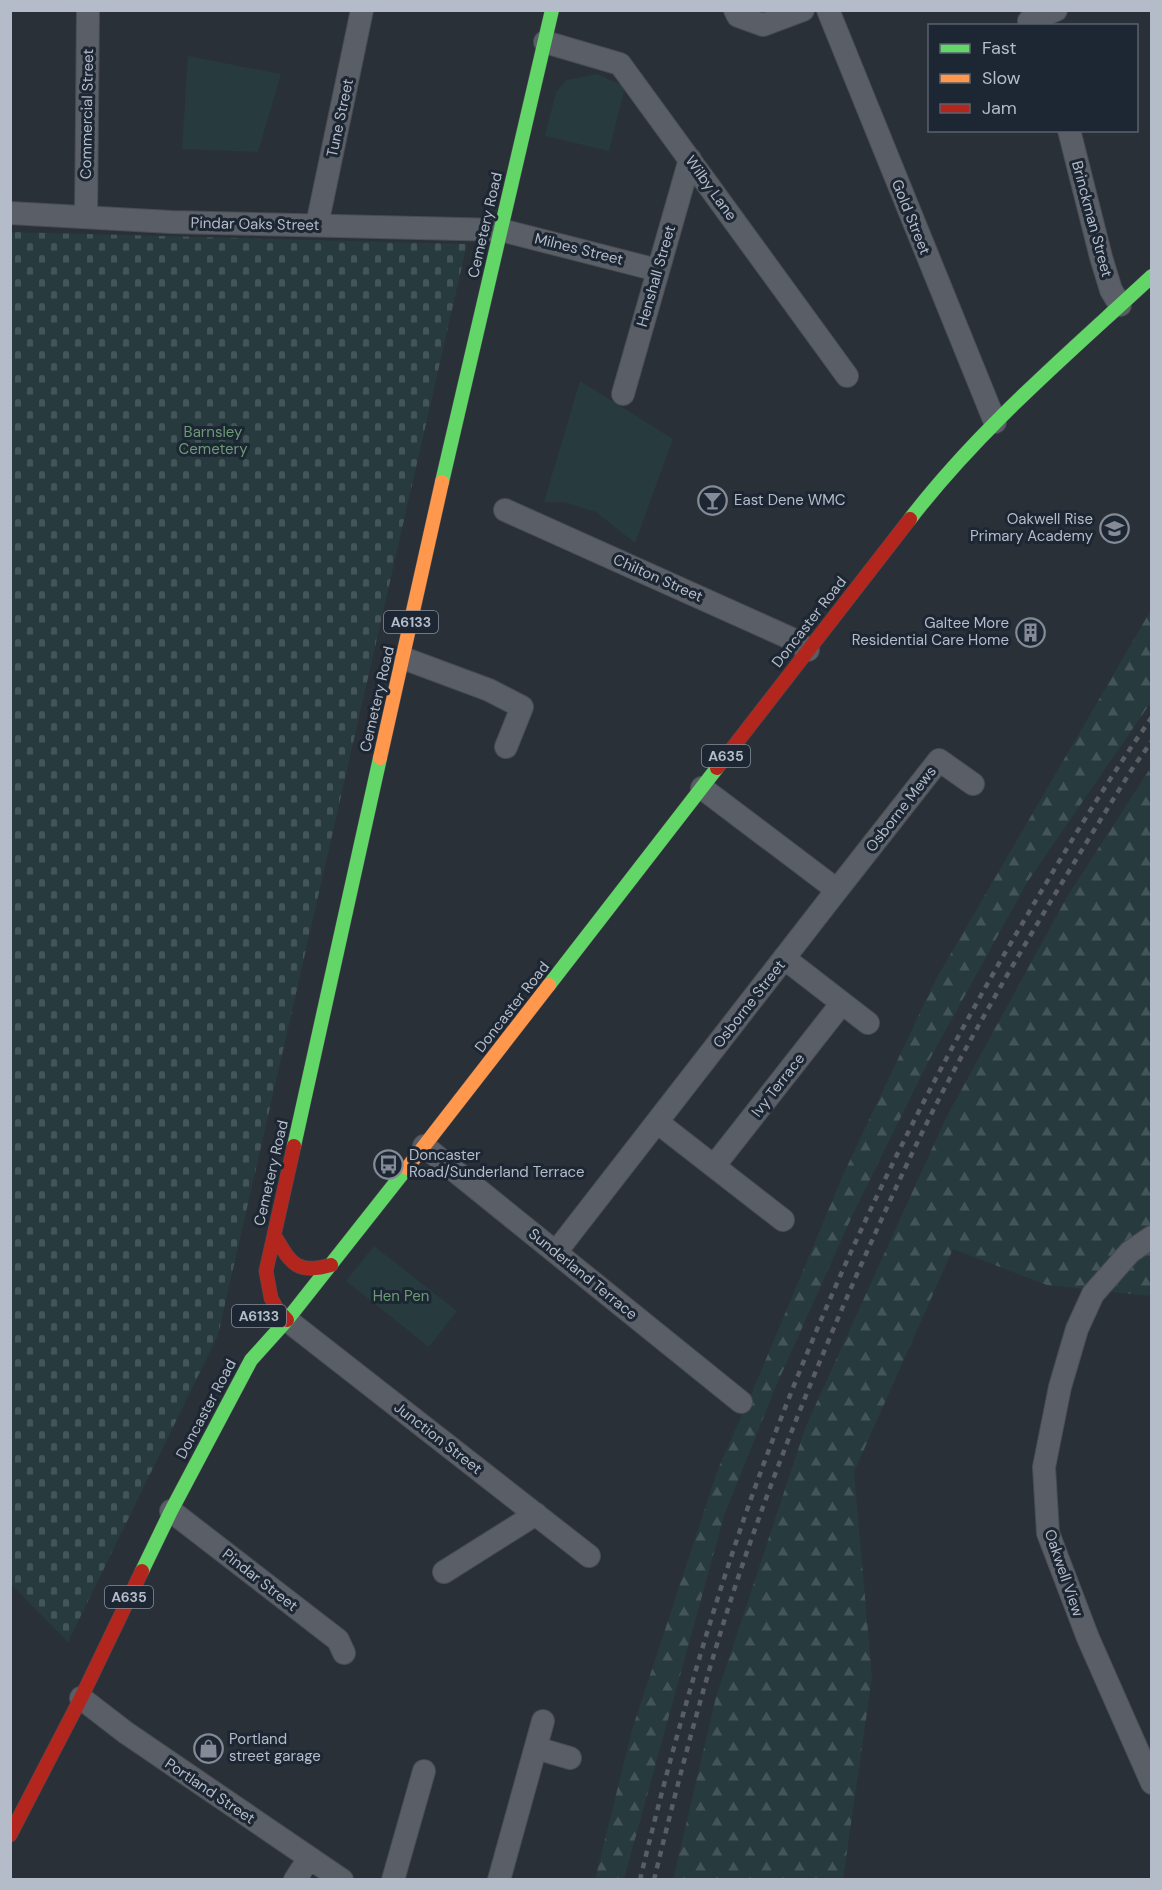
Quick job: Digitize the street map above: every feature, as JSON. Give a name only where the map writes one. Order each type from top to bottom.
[{"type":"highway","name":"Cemetery Road","points":[[286,1320],[275,1310],[269,1297],[266,1271],[404,658],[444,469],[552,10]]},
{"type":"highway","name":"Doncaster Road","points":[[10,1835],[81,1698],[171,1511],[251,1360],[331,1265],[920,504],[995,422],[1152,276]]},
{"type":"highway","points":[[274,1235],[287,1256],[297,1265],[312,1270],[331,1265]]},
{"type":"highway","name":"A6133","points":[[261,1305],[266,1271]]},
{"type":"highway","name":"A6133","points":[[251,1360],[255,1338]]},
{"type":"street","name":"Commercial Street","points":[[86,217],[88,10]]},
{"type":"street","name":"Tune Street","points":[[317,225],[362,10]]},
{"type":"street","points":[[735,10],[738,16],[763,26],[804,10]]},
{"type":"street","name":"Gold Street","points":[[828,10],[995,422]]},
{"type":"street","points":[[1028,19],[1056,10]]},
{"type":"street","name":"Wilby Lane","points":[[545,42],[620,64],[847,376]]},
{"type":"street","name":"Brinckman Street","points":[[1070,132],[1101,257],[1111,290],[1120,305]]},
{"type":"street","name":"Henshall Street","points":[[623,394],[690,159]]},
{"type":"street","name":"Pindar Oaks Street","points":[[10,213],[171,222],[501,230]]},
{"type":"street","name":"Milnes Street","points":[[501,230],[657,270]]},
{"type":"street","name":"Chilton Street","points":[[505,510],[792,639],[808,650]]},
{"type":"street","points":[[404,658],[489,690],[522,707],[506,747]]},
{"type":"street","name":"Osborne Mews","points":[[837,890],[939,760],[973,784]]},
{"type":"street","points":[[702,788],[837,890]]},
{"type":"street","name":"Osborne Street","points":[[556,1252],[837,890]]},
{"type":"street","points":[[784,958],[868,1023]]},
{"type":"street","name":"Ivy Terrace","points":[[714,1166],[842,1003]]},
{"type":"street","points":[[657,1122],[783,1220]]},
{"type":"street","name":"Sunderland Terrace","points":[[424,1146],[741,1402]]},
{"type":"street","name":"Oakwell View","points":[[1152,1237],[1130,1252],[1093,1294],[1077,1329],[1064,1375],[1044,1467],[1048,1533],[1088,1638],[1152,1783]]},
{"type":"street","name":"Junction Street","points":[[286,1320],[589,1556]]},
{"type":"street","name":"Pindar Street","points":[[171,1511],[338,1640],[344,1653]]},
{"type":"street","points":[[444,1572],[536,1515]]},
{"type":"street","name":"Portland Street","points":[[81,1698],[125,1732],[342,1880]]},
{"type":"street","points":[[499,1880],[543,1721]]},
{"type":"street","points":[[536,1748],[570,1758]]},
{"type":"street","points":[[393,1880],[424,1771]]},
{"type":"street","points":[[295,1880],[309,1858]]},
{"type":"green space","points":[[188,56],[281,74],[258,152],[182,149]]},
{"type":"green space","points":[[597,74],[625,87],[609,151],[545,136],[556,92],[567,80]]},
{"type":"green space","name":"Barnsley Cemetery","points":[[11,232],[467,244],[218,1335],[68,1642],[10,1583]]},
{"type":"green space","points":[[580,381],[673,439],[635,543],[596,512],[564,502],[544,502]]},
{"type":"green space","points":[[1151,610],[1151,702],[1028,881],[927,1064],[853,1214],[776,1386],[724,1516],[624,1879],[595,1880],[632,1730],[718,1469],[843,1175],[935,981]]},
{"type":"green space","points":[[1151,767],[1151,1296],[1047,1285],[953,1249],[854,1472],[872,1677],[843,1879],[673,1880],[716,1697],[806,1426],[946,1118],[1067,897]]},
{"type":"green space","name":"Hen Pen","points":[[374,1246],[457,1311],[429,1347],[346,1281]]},
{"type":"railway","points":[[640,1880],[689,1694],[747,1510],[775,1434],[837,1284],[906,1137],[982,994],[1085,819],[1152,717]]},
{"type":"railway","points":[[654,1880],[692,1731],[736,1584],[795,1423],[861,1265],[900,1178],[964,1051],[1084,846],[1152,741]]},
{"type":"traffic: fast","points":[[442,482],[552,10]]},
{"type":"traffic: fast","points":[[910,519],[995,423],[1152,276]]},
{"type":"traffic: fast","points":[[294,1146],[380,758]]},
{"type":"traffic: fast","points":[[549,985],[717,768]]},
{"type":"traffic: fast","points":[[142,1571],[251,1360],[287,1320],[407,1168]]},
{"type":"traffic: slow","points":[[380,758],[442,482]]},
{"type":"traffic: slow","points":[[407,1168],[549,985]]},
{"type":"traffic: jam","points":[[717,768],[910,519]]},
{"type":"traffic: jam","points":[[287,1320],[271,1298],[266,1271],[294,1146]]},
{"type":"traffic: jam","points":[[274,1235],[285,1253],[296,1264],[310,1268],[331,1265]]},
{"type":"traffic: jam","points":[[10,1835],[81,1698],[142,1571]]},
{"type":"place","name":"East Dene WMC","points":[[713,500]]},
{"type":"place","name":"Oakwell Rise Primary Academy","points":[[1114,528]]},
{"type":"place","name":"Galtee More Residential Care Home","points":[[1030,632]]},
{"type":"place","name":"Doncaster Road/Sunderland Terrace","points":[[388,1164]]},
{"type":"place","name":"Portland street garage","points":[[208,1748]]}]
